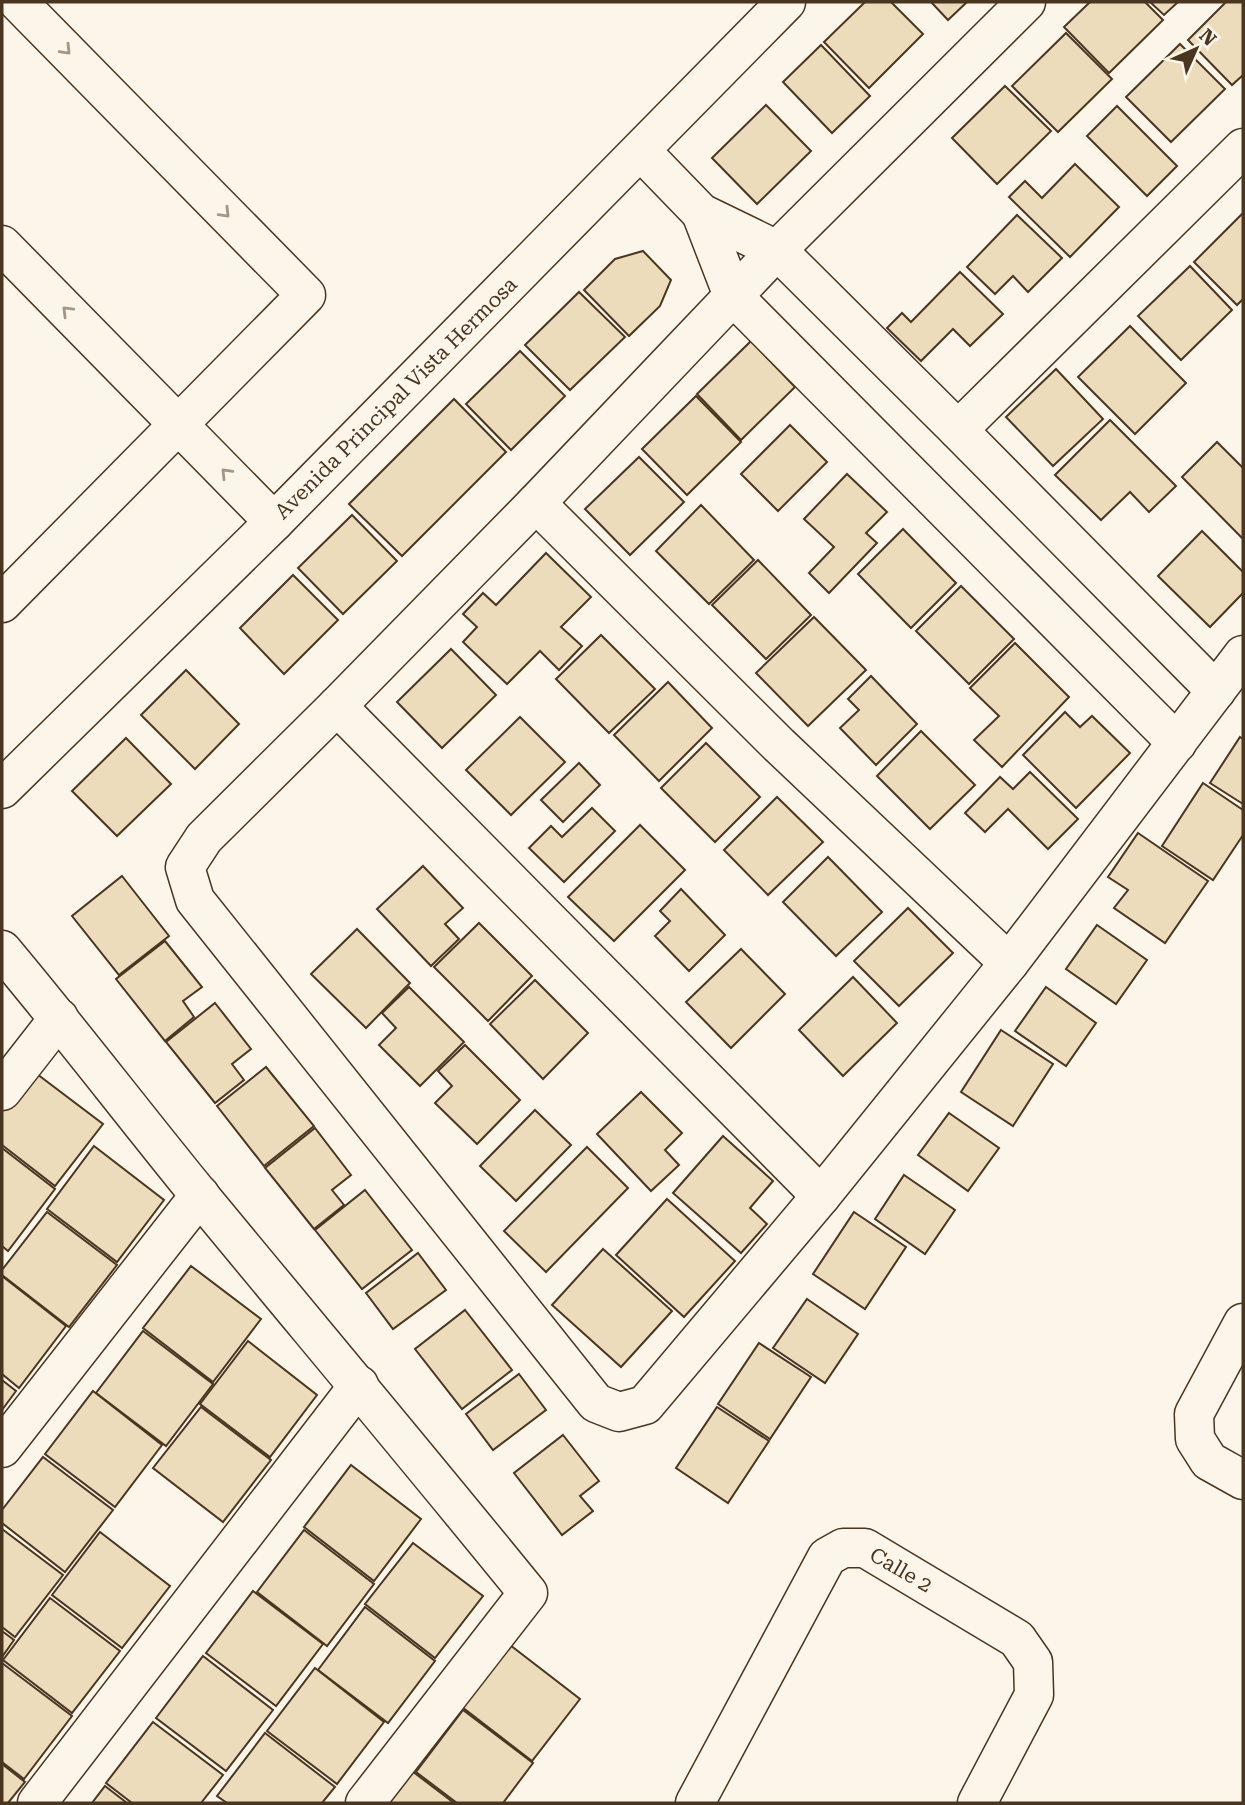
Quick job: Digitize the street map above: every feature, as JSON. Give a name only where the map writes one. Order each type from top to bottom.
[{"type":"street","points":[[2,603],[306,295],[18,2]]},
{"type":"street","name":"Avenida Principal Vista Hermosa","points":[[2,789],[274,522],[786,2]]},
{"type":"street","points":[[1026,2],[777,250],[536,503],[205,838],[185,867],[195,900],[596,1403],[619,1412],[645,1405],[821,1196],[1009,963],[1243,656]]},
{"type":"street","points":[[958,430],[1243,148]]},
{"type":"street","points":[[641,151],[701,213],[777,250],[1216,691]]},
{"type":"street","points":[[701,213],[733,296],[1177,743]]},
{"type":"street","points":[[2,245],[274,522]]},
{"type":"street","points":[[536,503],[779,745],[1009,963]]},
{"type":"street","points":[[337,706],[821,1196]]},
{"type":"street","points":[[2,950],[528,1593],[365,1803]]},
{"type":"street","points":[[2,1091],[59,1018]]},
{"type":"street","points":[[2,1448],[200,1195]]},
{"type":"street","points":[[1243,1323],[1194,1414],[1195,1439],[1209,1461],[1243,1480]]},
{"type":"street","points":[[37,1803],[359,1385]]},
{"type":"street","name":"Calle 2","points":[[695,1803],[827,1558],[843,1548],[865,1548],[1017,1639],[1033,1662],[1034,1695],[977,1803]]},
{"type":"building","points":[[865,2],[891,2],[923,34],[869,88],[824,42]]},
{"type":"building","points":[[931,2],[967,2],[948,20]]},
{"type":"building","points":[[1090,2],[1145,2],[1163,20],[1109,73],[1064,27]]},
{"type":"building","points":[[1150,2],[1178,2],[1164,15]]},
{"type":"building","points":[[1226,2],[1243,2],[1243,75],[1232,85],[1188,40]]},
{"type":"building","points":[[1066,33],[1112,79],[1058,132],[1012,86]]},
{"type":"building","points":[[1180,44],[1225,89],[1171,142],[1126,97]]},
{"type":"building","points":[[821,45],[870,96],[832,133],[783,82]]},
{"type":"building","points":[[1005,86],[1051,131],[997,184],[952,138]]},
{"type":"building","points":[[766,105],[811,151],[757,204],[712,158]]},
{"type":"building","points":[[1117,106],[1177,166],[1147,196],[1087,136]]},
{"type":"building","points":[[1075,164],[1119,207],[1070,257],[1009,197],[1025,181],[1042,198]]},
{"type":"building","points":[[1243,213],[1243,299],[1237,305],[1194,262]]},
{"type":"building","points":[[1017,215],[1062,258],[1028,292],[1013,276],[995,294],[967,267]]},
{"type":"building","points":[[643,251],[671,280],[660,306],[629,336],[584,290],[615,259]]},
{"type":"building","points":[[1190,266],[1232,310],[1181,360],[1138,316]]},
{"type":"building","points":[[960,272],[1003,314],[970,346],[953,329],[921,361],[887,328],[902,313],[911,322]]},
{"type":"building","points":[[579,292],[625,337],[570,390],[525,345]]},
{"type":"building","points":[[1130,326],[1186,383],[1135,434],[1078,377]]},
{"type":"building","points":[[751,341],[795,387],[741,440],[697,394]]},
{"type":"building","points":[[520,351],[565,396],[511,450],[466,404]]},
{"type":"building","points":[[1056,369],[1103,419],[1053,466],[1006,417]]},
{"type":"building","points":[[696,396],[741,442],[687,495],[642,449]]},
{"type":"building","points":[[454,399],[506,452],[402,556],[349,504]]},
{"type":"building","points":[[1110,420],[1176,486],[1149,512],[1130,492],[1101,520],[1055,475]]},
{"type":"building","points":[[790,425],[827,462],[778,511],[741,474]]},
{"type":"building","points":[[1217,442],[1243,468],[1243,539],[1182,477]]},
{"type":"building","points":[[639,457],[684,502],[630,555],[585,509]]},
{"type":"building","points":[[847,474],[887,512],[866,533],[877,543],[829,593],[809,573],[834,547],[804,519]]},
{"type":"building","points":[[701,505],[754,560],[709,604],[656,551]]},
{"type":"building","points":[[352,515],[397,561],[343,614],[298,568]]},
{"type":"building","points":[[903,529],[956,583],[911,628],[858,574]]},
{"type":"building","points":[[1202,531],[1243,572],[1243,593],[1210,627],[1158,576]]},
{"type":"building","points":[[546,553],[591,597],[561,627],[582,646],[559,670],[540,651],[507,684],[463,642],[477,627],[463,614],[483,593],[496,605]]},
{"type":"building","points":[[758,560],[811,615],[766,659],[712,605]]},
{"type":"building","points":[[293,575],[338,620],[284,674],[240,628]]},
{"type":"building","points":[[961,586],[1014,639],[969,684],[916,631]]},
{"type":"building","points":[[814,617],[866,670],[808,726],[756,673]]},
{"type":"building","points":[[601,635],[655,689],[609,733],[556,679]]},
{"type":"building","points":[[1015,643],[1069,697],[1002,767],[974,740],[999,716],[970,688]]},
{"type":"building","points":[[451,649],[496,695],[442,748],[397,702]]},
{"type":"building","points":[[186,670],[239,724],[195,769],[141,715]]},
{"type":"building","points":[[871,676],[917,724],[876,765],[840,728],[859,710],[848,699]]},
{"type":"building","points":[[668,682],[712,728],[659,781],[614,735]]},
{"type":"building","points":[[1065,712],[1080,727],[1092,716],[1130,753],[1076,808],[1023,755]]},
{"type":"building","points":[[520,717],[565,762],[511,815],[466,770]]},
{"type":"building","points":[[921,731],[975,785],[930,829],[877,776]]},
{"type":"building","points":[[1240,737],[1243,739],[1243,804],[1210,783]]},
{"type":"building","points":[[126,738],[171,784],[117,836],[72,791]]},
{"type":"building","points":[[706,743],[760,797],[715,842],[661,788]]},
{"type":"building","points":[[579,763],[600,785],[563,822],[541,800]]},
{"type":"building","points":[[1030,772],[1078,819],[1048,849],[1008,809],[985,832],[965,813],[1000,777],[1013,789]]},
{"type":"building","points":[[1203,783],[1243,810],[1243,835],[1213,880],[1162,846]]},
{"type":"building","points":[[777,797],[823,842],[768,895],[724,850]]},
{"type":"building","points":[[592,808],[615,831],[564,882],[529,848],[551,826],[562,837]]},
{"type":"building","points":[[640,825],[685,870],[614,941],[568,897]]},
{"type":"building","points":[[1138,833],[1208,881],[1165,943],[1114,908],[1128,890],[1108,877]]},
{"type":"building","points":[[828,857],[882,912],[836,956],[783,902]]},
{"type":"building","points":[[423,866],[463,908],[445,924],[459,939],[431,966],[377,909]]},
{"type":"building","points":[[122,876],[169,936],[119,975],[72,916]]},
{"type":"building","points":[[681,889],[725,935],[689,971],[655,936],[670,921],[660,911]]},
{"type":"building","points":[[908,908],[953,953],[899,1006],[854,961]]},
{"type":"building","points":[[479,923],[532,976],[488,1021],[434,967]]},
{"type":"building","points":[[1097,925],[1147,960],[1116,1004],[1066,969]]},
{"type":"building","points":[[357,929],[410,983],[366,1028],[311,974]]},
{"type":"building","points":[[165,941],[202,987],[183,1001],[194,1017],[165,1041],[116,979]]},
{"type":"building","points":[[741,949],[785,994],[731,1048],[686,1002]]},
{"type":"building","points":[[853,977],[897,1023],[843,1076],[799,1030]]},
{"type":"building","points":[[535,980],[588,1033],[543,1079],[490,1024]]},
{"type":"building","points":[[409,987],[464,1042],[420,1086],[379,1045],[396,1028],[382,1013]]},
{"type":"building","points":[[1046,987],[1096,1023],[1066,1066],[1015,1031]]},
{"type":"building","points":[[215,1003],[251,1049],[232,1064],[244,1080],[215,1103],[166,1042]]},
{"type":"building","points":[[1001,1030],[1053,1064],[1013,1126],[961,1092]]},
{"type":"building","points":[[465,1045],[520,1100],[477,1144],[435,1103],[452,1086],[438,1071]]},
{"type":"building","points":[[266,1067],[314,1126],[264,1166],[217,1106]]},
{"type":"building","points":[[33,1071],[103,1124],[55,1186],[2,1145],[2,1111]]},
{"type":"building","points":[[641,1092],[682,1133],[665,1150],[679,1165],[651,1191],[597,1134]]},
{"type":"building","points":[[535,1110],[571,1145],[516,1201],[480,1166]]},
{"type":"building","points":[[949,1113],[999,1148],[968,1191],[918,1155]]},
{"type":"building","points":[[315,1128],[351,1175],[332,1190],[344,1205],[314,1229],[265,1168]]},
{"type":"building","points":[[723,1136],[773,1181],[750,1208],[767,1224],[741,1253],[673,1193]]},
{"type":"building","points":[[94,1146],[164,1200],[117,1262],[47,1209]]},
{"type":"building","points":[[587,1147],[628,1188],[546,1272],[504,1231]]},
{"type":"building","points":[[2,1148],[55,1189],[8,1251],[2,1246]]},
{"type":"building","points":[[904,1175],[955,1210],[925,1254],[875,1219]]},
{"type":"building","points":[[365,1190],[412,1250],[362,1289],[315,1230]]},
{"type":"building","points":[[667,1199],[735,1261],[684,1317],[616,1255]]},
{"type":"building","points":[[47,1212],[117,1265],[69,1327],[2,1275],[2,1270]]},
{"type":"building","points":[[854,1212],[906,1247],[865,1309],[813,1274]]},
{"type":"building","points":[[603,1249],[672,1311],[621,1367],[552,1305]]},
{"type":"building","points":[[418,1253],[446,1290],[393,1329],[366,1293]]},
{"type":"building","points":[[191,1266],[261,1319],[213,1382],[143,1328]]},
{"type":"building","points":[[2,1276],[66,1326],[19,1388],[2,1374]]},
{"type":"building","points":[[807,1299],[858,1334],[825,1383],[773,1348]]},
{"type":"building","points":[[465,1310],[512,1370],[462,1409],[415,1349]]},
{"type":"building","points":[[143,1331],[213,1384],[166,1446],[96,1393]]},
{"type":"building","points":[[248,1341],[317,1395],[270,1457],[200,1404]]},
{"type":"building","points":[[759,1343],[811,1377],[770,1439],[718,1404]]},
{"type":"building","points":[[519,1374],[546,1410],[493,1450],[466,1414]]},
{"type":"building","points":[[2,1380],[16,1391],[2,1410]]},
{"type":"building","points":[[93,1391],[162,1445],[115,1507],[45,1454]]},
{"type":"building","points":[[201,1407],[271,1460],[223,1522],[153,1468]]},
{"type":"building","points":[[717,1407],[769,1441],[728,1503],[676,1468]]},
{"type":"building","points":[[563,1435],[599,1481],[580,1496],[593,1511],[562,1535],[514,1473]]},
{"type":"building","points":[[43,1457],[113,1510],[65,1572],[2,1523],[2,1510]]},
{"type":"building","points":[[351,1465],[421,1519],[374,1581],[304,1527]]},
{"type":"building","points":[[2,1529],[63,1575],[15,1637],[2,1627]]},
{"type":"building","points":[[304,1530],[374,1584],[327,1646],[257,1592]]},
{"type":"building","points":[[100,1532],[170,1586],[122,1648],[52,1595]]},
{"type":"building","points":[[413,1543],[483,1596],[435,1658],[365,1604]]},
{"type":"building","points":[[253,1591],[323,1644],[276,1706],[206,1653]]},
{"type":"building","points":[[50,1598],[120,1651],[72,1713],[3,1660]]},
{"type":"building","points":[[365,1607],[435,1661],[388,1723],[318,1670]]},
{"type":"building","points":[[2,1631],[14,1640],[2,1657]]},
{"type":"building","points":[[510,1645],[580,1699],[532,1761],[462,1707]]},
{"type":"building","points":[[203,1656],[273,1710],[226,1771],[156,1718]]},
{"type":"building","points":[[2,1663],[72,1716],[24,1779],[2,1762]]},
{"type":"building","points":[[315,1668],[384,1722],[337,1784],[267,1731]]},
{"type":"building","points":[[463,1710],[533,1763],[503,1803],[457,1803],[416,1772]]},
{"type":"building","points":[[153,1722],[223,1775],[201,1803],[132,1803],[106,1783]]},
{"type":"building","points":[[265,1733],[335,1787],[322,1803],[227,1803],[217,1796]]},
{"type":"building","points":[[2,1764],[25,1782],[8,1803],[2,1803]]},
{"type":"building","points":[[412,1771],[454,1803],[387,1803]]},
{"type":"building","points":[[105,1786],[127,1803],[92,1803]]}]
